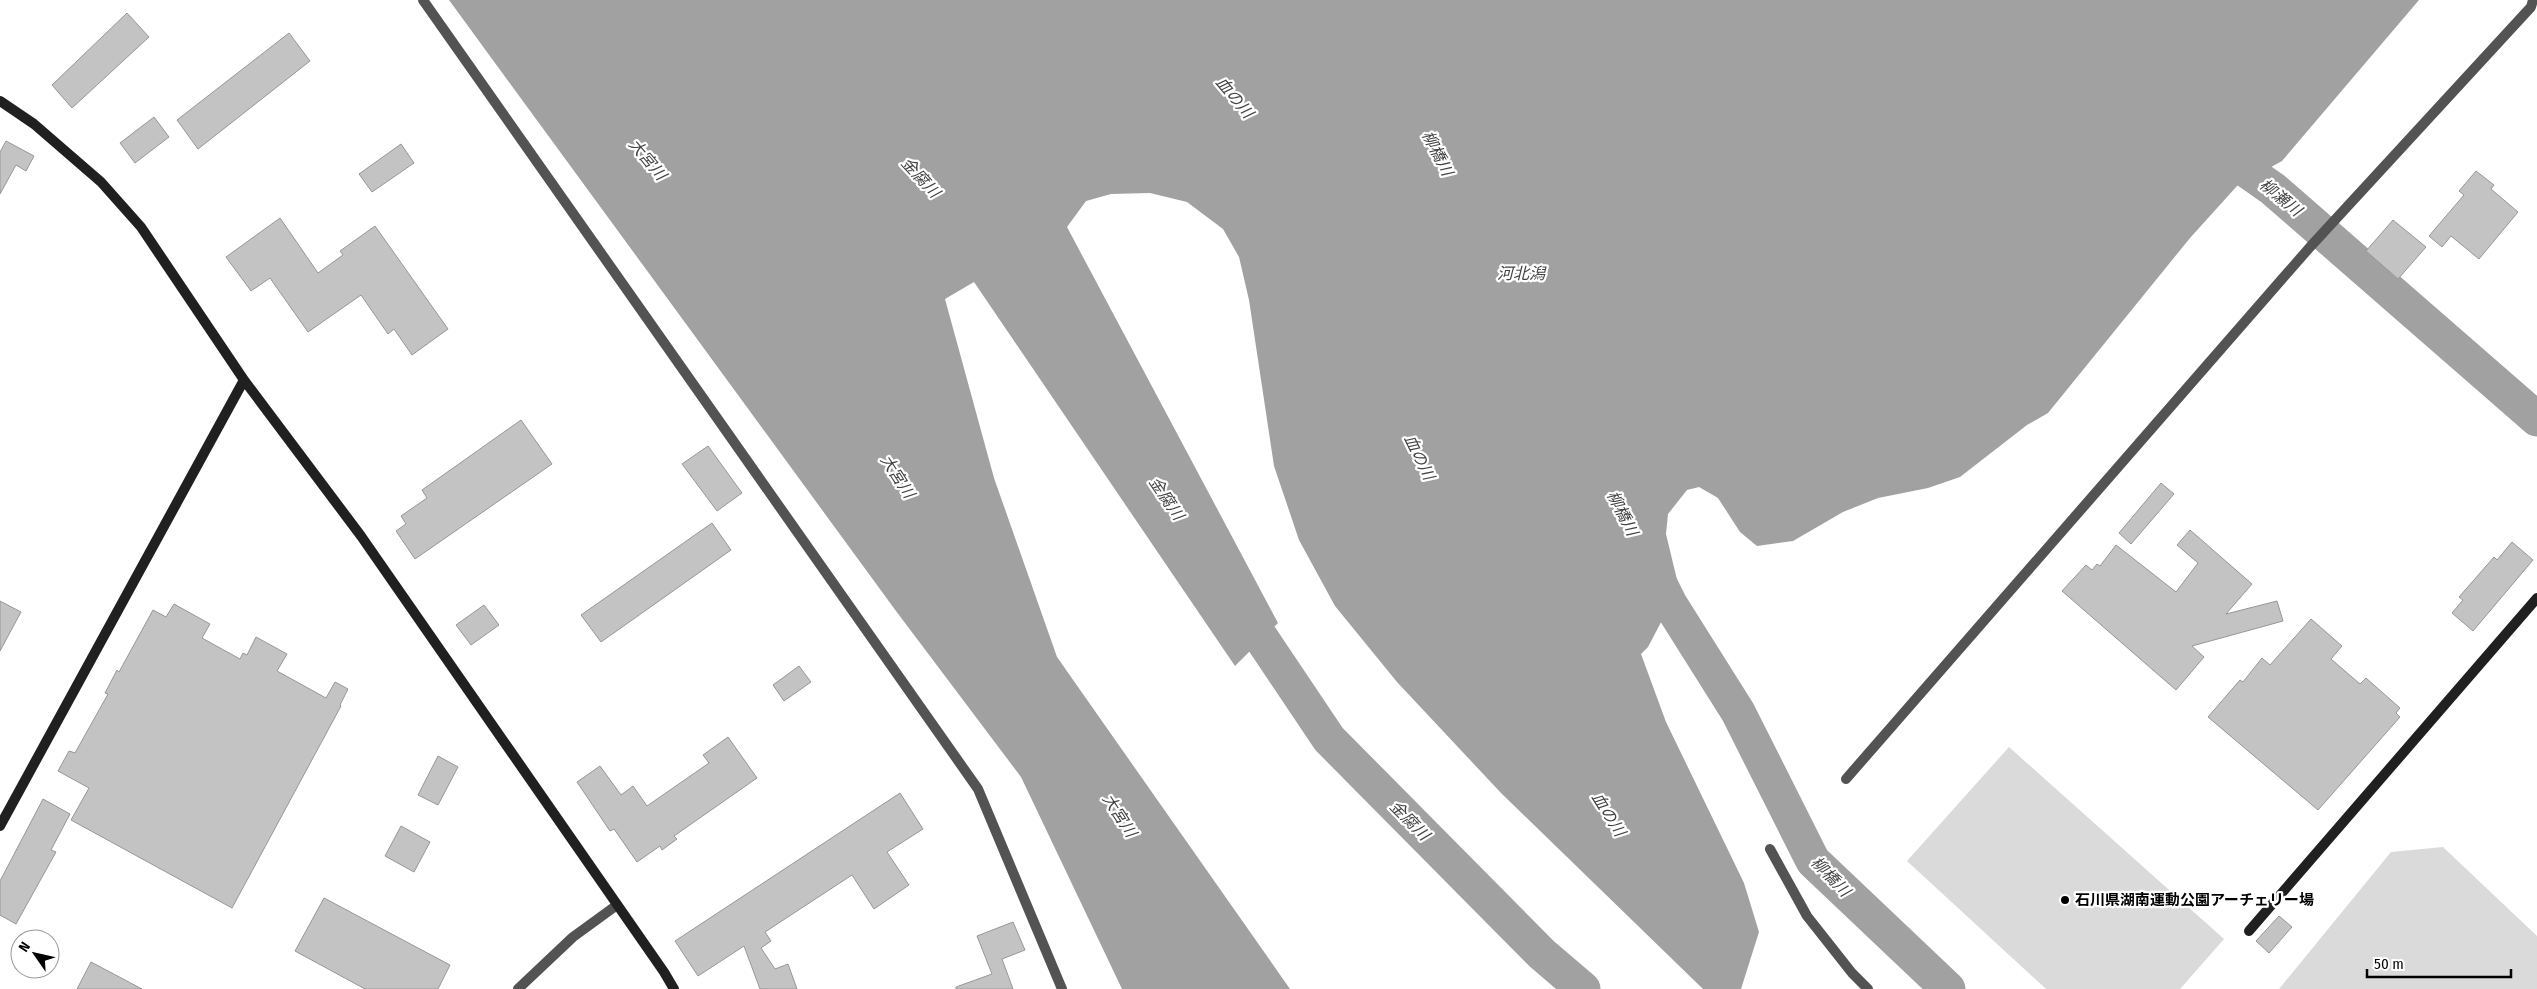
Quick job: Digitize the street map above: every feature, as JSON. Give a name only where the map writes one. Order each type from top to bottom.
[{"type":"street","points":[[423,0],[978,789],[1062,989]]},
{"type":"street","points":[[1846,779],[2310,247],[2534,6]]},
{"type":"street","points":[[0,101],[34,124],[101,182],[141,226],[244,380],[360,536],[674,989]]},
{"type":"street","points":[[0,826],[244,380]]},
{"type":"street","points":[[2249,931],[2537,598]]},
{"type":"street","points":[[1770,849],[1807,916],[1852,973],[1868,989]]},
{"type":"street","points":[[518,989],[573,937],[617,905]]},
{"type":"shaded area","name":"石川県湖南運動公園アーチェリー場","points":[[2009,747],[2224,939],[2180,989],[2046,989],[1907,861]]},
{"type":"shaded area","points":[[2443,847],[2537,936],[2537,989],[2279,989],[2391,852]]},
{"type":"water","name":"河北潟","points":[[449,0],[2419,0],[2282,161],[2237,186],[2190,238],[2048,413],[2027,425],[1960,477],[1928,488],[1878,498],[1843,512],[1793,541],[1757,546],[1740,532],[1718,498],[1699,487],[1687,490],[1668,514],[1666,534],[1679,588],[1648,647],[1641,654],[1666,722],[1744,883],[1759,932],[1741,989],[1703,989],[1501,793],[1397,682],[1335,606],[1299,540],[1274,466],[1249,300],[1239,257],[1223,229],[1187,202],[1150,193],[1111,194],[1086,201],[1067,227],[1278,623],[1235,666],[974,282],[945,299],[994,478],[1057,657],[1290,989],[1122,989],[1021,777],[896,611]]},
{"type":"building","points":[[127,13],[149,37],[72,108],[52,85]]},
{"type":"building","points":[[289,33],[310,61],[198,149],[177,120]]},
{"type":"building","points":[[154,117],[169,137],[135,163],[120,143]]},
{"type":"building","points":[[6,141],[34,156],[26,171],[16,165],[0,194],[0,152]]},
{"type":"building","points":[[401,144],[414,163],[372,192],[359,174]]},
{"type":"building","points":[[2476,171],[2494,185],[2491,189],[2518,212],[2479,259],[2451,236],[2442,247],[2429,236],[2464,195],[2459,191]]},
{"type":"building","points":[[280,218],[318,273],[343,255],[340,251],[375,226],[448,329],[412,355],[394,329],[388,334],[361,295],[308,332],[270,278],[251,291],[226,257]]},
{"type":"building","points":[[2393,220],[2426,247],[2398,279],[2366,251]]},
{"type":"building","points":[[521,420],[552,464],[415,559],[396,531],[406,524],[401,516],[427,498],[422,490]]},
{"type":"building","points":[[708,446],[742,493],[717,511],[682,464]]},
{"type":"building","points":[[2161,483],[2174,494],[2131,544],[2119,533]]},
{"type":"building","points":[[712,523],[731,550],[601,642],[581,615]]},
{"type":"building","points":[[2190,530],[2252,584],[2226,614],[2277,601],[2283,621],[2192,646],[2204,657],[2176,690],[2062,591],[2086,565],[2092,570],[2097,564],[2100,566],[2116,545],[2176,592],[2198,563],[2177,545]]},
{"type":"building","points":[[2512,542],[2533,560],[2473,631],[2452,613],[2463,600],[2459,597],[2494,557],[2497,560]]},
{"type":"building","points":[[0,601],[21,612],[0,651]]},
{"type":"building","points":[[174,604],[210,624],[202,638],[240,659],[243,653],[247,655],[256,637],[287,654],[277,671],[326,698],[335,682],[348,689],[341,706],[232,908],[71,820],[89,788],[58,771],[69,751],[75,753],[108,694],[105,693],[117,670],[119,672],[153,610],[166,617]]},
{"type":"building","points":[[484,605],[499,625],[471,645],[456,625]]},
{"type":"building","points":[[2311,619],[2342,646],[2331,659],[2360,684],[2366,678],[2400,708],[2396,713],[2400,717],[2318,810],[2208,717],[2240,680],[2243,682],[2262,658],[2270,665]]},
{"type":"building","points":[[799,666],[811,682],[784,701],[773,685]]},
{"type":"building","points":[[728,737],[757,778],[674,836],[677,839],[662,850],[660,846],[637,862],[614,829],[610,831],[577,782],[600,766],[621,795],[633,786],[647,806],[709,763],[703,755]]},
{"type":"building","points":[[438,756],[458,767],[438,805],[418,795]]},
{"type":"building","points":[[900,793],[923,829],[887,852],[909,885],[874,909],[852,875],[765,932],[771,941],[761,948],[775,969],[788,964],[797,989],[760,989],[744,946],[698,976],[675,941]]},
{"type":"building","points":[[43,799],[70,814],[51,850],[56,852],[16,924],[0,915],[0,881]]},
{"type":"building","points":[[401,826],[430,842],[414,872],[385,856]]},
{"type":"building","points":[[324,898],[450,965],[438,989],[365,989],[295,951]]},
{"type":"building","points":[[2279,916],[2292,927],[2269,953],[2256,941]]},
{"type":"building","points":[[1013,922],[1025,950],[1002,959],[1013,989],[956,989],[956,987],[992,974],[977,936]]},
{"type":"building","points":[[91,962],[142,989],[77,989]]},
{"type":"waterway","name":"柳瀬川","points":[[2216,149],[2273,189],[2537,419]]},
{"type":"waterway","name":"柳橋川","points":[[1648,560],[1670,604],[1738,712],[1813,861],[1948,989]]},
{"type":"waterway","name":"金腐川","points":[[1235,599],[1329,739],[1542,954],[1583,989]]},
{"type":"place","name":"石川県湖南運動公園アーチェリー場","points":[[2065,900]]},
{"type":"water label","name":"血の川","points":[[1235,97]]},
{"type":"water label","name":"大宮川","points":[[648,159]]},
{"type":"water label","name":"血の川","points":[[1420,457]]},
{"type":"water label","name":"大宮川","points":[[898,476]]},
{"type":"water label","name":"血の川","points":[[1609,814]]},
{"type":"water label","name":"大宮川","points":[[1120,815]]}]
